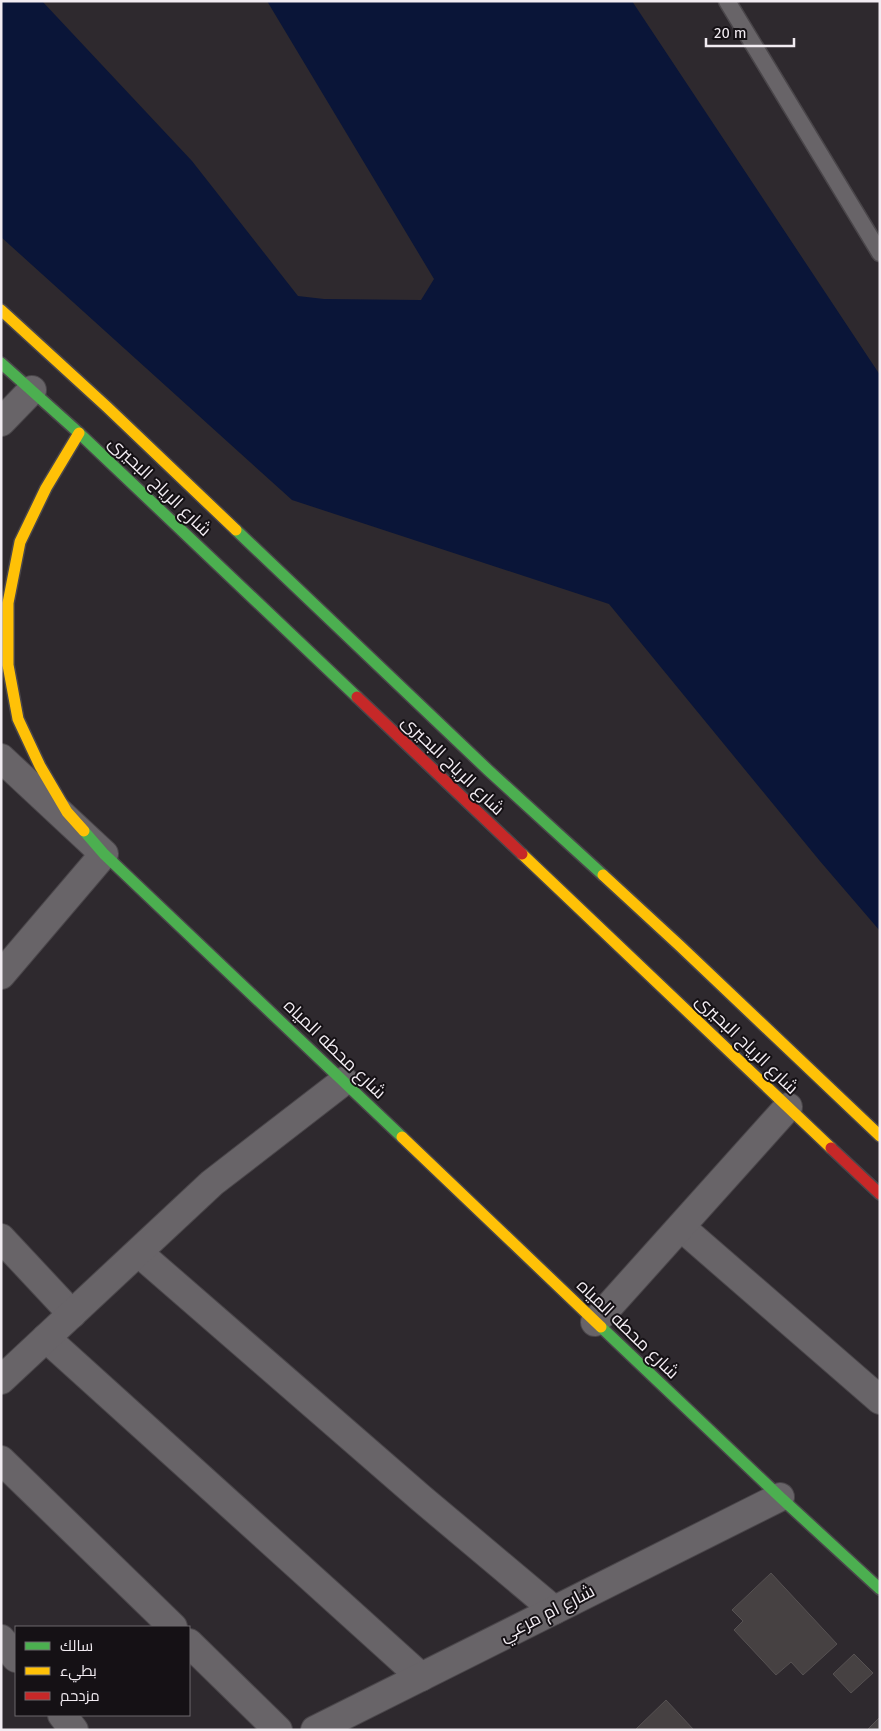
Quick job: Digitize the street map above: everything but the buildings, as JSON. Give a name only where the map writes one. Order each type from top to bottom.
[{"type":"main road","name":"شارع الرياح البحيرى","points":[[1,310],[107,407],[488,770],[680,946],[880,1136]]},
{"type":"main road","name":"شارع الرياح البحيرى","points":[[1,362],[880,1194]]},
{"type":"main road","name":"شارع محطه المياه","points":[[78,433],[46,488],[20,542],[8,603],[5,668],[18,719],[40,766],[67,812],[104,854],[595,1322],[880,1589]]},
{"type":"street","points":[[1,422],[32,390]]},
{"type":"street","points":[[1,975],[104,854],[6,771]]},
{"type":"street","points":[[1,1380],[212,1183],[344,1082]]},
{"type":"street","points":[[595,1322],[788,1107]]},
{"type":"street","points":[[681,1227],[880,1400]]},
{"type":"street","points":[[1,1238],[72,1314]]},
{"type":"street","points":[[139,1253],[422,1499],[554,1610]]},
{"type":"street","points":[[46,1338],[421,1676]]},
{"type":"street","points":[[1,1460],[172,1626]]},
{"type":"street","name":"شارع ام مرعي","points":[[315,1730],[780,1497]]},
{"type":"street","points":[[1,1639],[15,1657]]},
{"type":"street","points":[[190,1644],[278,1730]]},
{"type":"street","points":[[63,1716],[74,1730]]},
{"type":"lane","points":[[728,1],[880,253]]},
{"type":"water","points":[[1,1],[42,1],[192,161],[298,296],[324,299],[421,300],[434,279],[267,1],[632,1],[880,375],[880,931],[819,860],[609,604],[292,500],[1,237]]},
{"type":"traffic: fast","points":[[1,363],[79,433],[357,697]]},
{"type":"traffic: fast","points":[[236,530],[488,770],[603,875]]},
{"type":"traffic: fast","points":[[84,831],[104,854],[402,1137]]},
{"type":"traffic: fast","points":[[601,1327],[880,1589]]},
{"type":"traffic: slow","points":[[1,310],[107,407],[236,530]]},
{"type":"traffic: slow","points":[[79,433],[46,488],[20,542],[8,603],[8,665],[18,719],[40,766],[67,812],[84,831]]},
{"type":"traffic: slow","points":[[522,854],[831,1148]]},
{"type":"traffic: slow","points":[[603,875],[880,1136]]},
{"type":"traffic: slow","points":[[402,1137],[601,1327]]},
{"type":"traffic: jam","points":[[357,697],[522,854]]},
{"type":"traffic: jam","points":[[831,1148],[880,1194]]}]
